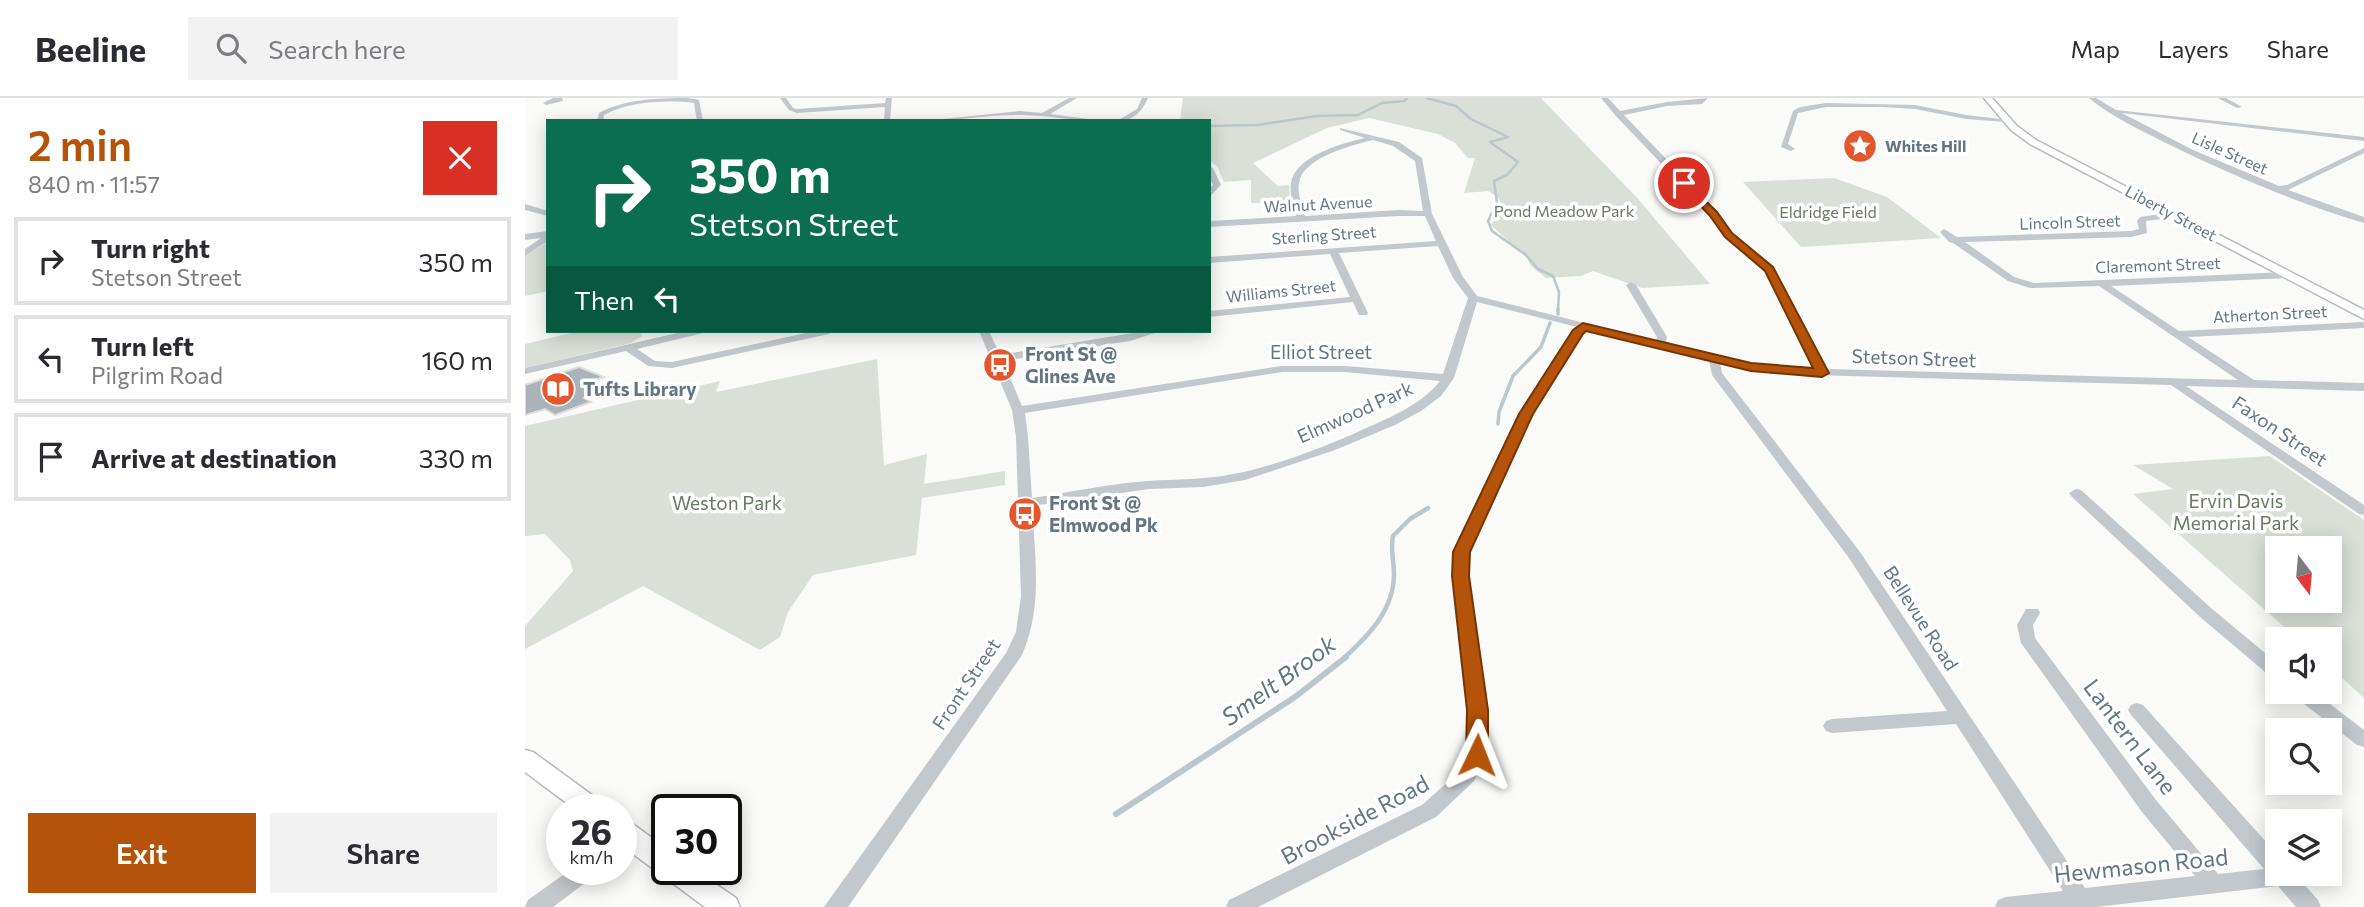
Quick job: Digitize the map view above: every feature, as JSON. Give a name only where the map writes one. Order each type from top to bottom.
[{"type":"main road","name":"Liberty Street","points":[[1988,98],[2020,134],[2036,145],[2364,315]]},
{"type":"main road","points":[[525,759],[572,794]]},
{"type":"main road","points":[[696,885],[726,907]]},
{"type":"street","points":[[783,98],[790,109],[797,111],[890,101],[887,119]]},
{"type":"street","points":[[1045,114],[1074,98]]},
{"type":"street","points":[[1124,119],[1140,110],[1145,98]]},
{"type":"street","points":[[1604,98],[1714,214],[1729,235],[1769,269],[1822,373]]},
{"type":"street","points":[[1617,114],[1671,104],[1702,102],[1705,98]]},
{"type":"street","name":"Lisle Street","points":[[2092,98],[2223,167],[2364,220]]},
{"type":"street","points":[[2221,98],[2239,107]]},
{"type":"street","points":[[600,119],[602,112],[613,107],[687,99],[697,101],[700,119]]},
{"type":"street","points":[[1791,149],[1784,145],[1795,112],[1811,107],[1896,105],[1966,117],[2006,120]]},
{"type":"street","points":[[2111,110],[2364,139]]},
{"type":"street","points":[[947,119],[1007,113],[1085,119]]},
{"type":"street","points":[[1342,128],[1405,148],[1419,160],[1428,214],[1467,294],[1472,298],[1448,378]]},
{"type":"street","points":[[1301,219],[1295,183],[1301,170],[1322,155],[1373,138]]},
{"type":"street","points":[[2278,189],[2289,187],[2364,149]]},
{"type":"street","points":[[1211,172],[1217,186],[1211,193]]},
{"type":"street","points":[[525,207],[546,213]]},
{"type":"street","name":"Walnut Avenue","points":[[1211,224],[1398,213],[1428,214]]},
{"type":"street","name":"Lincoln Street","points":[[2027,285],[2011,279],[1948,236],[2135,234],[2144,230],[2141,222],[2143,219],[2175,215]]},
{"type":"street","points":[[525,237],[546,235]]},
{"type":"street","points":[[525,253],[546,237]]},
{"type":"street","name":"Sterling Street","points":[[1211,260],[1441,243]]},
{"type":"street","points":[[1333,250],[1363,313]]},
{"type":"street","name":"Claremont Street","points":[[2027,285],[2290,275]]},
{"type":"street","points":[[2102,284],[2253,385]]},
{"type":"street","points":[[1631,285],[1662,337],[1660,345]]},
{"type":"street","name":"Stetson Street","points":[[1472,298],[1715,359],[1774,371],[2364,387]]},
{"type":"street","name":"Williams Street","points":[[1211,314],[1357,299]]},
{"type":"street","name":"Atherton Street","points":[[2178,334],[2364,325]]},
{"type":"street","name":"Brookside Road","points":[[1237,907],[1417,817],[1440,803],[1467,776],[1477,755],[1479,733],[1460,576],[1461,552],[1530,405],[1583,327]]},
{"type":"street","points":[[525,372],[690,333]]},
{"type":"street","points":[[627,347],[652,364],[672,365],[820,333]]},
{"type":"street","name":"Front Street","points":[[835,907],[1014,655],[1024,632],[1029,596],[1018,410],[985,333]]},
{"type":"street","points":[[997,359],[1148,333]]},
{"type":"street","name":"Bellevue Road","points":[[1715,359],[1716,373],[1848,544],[2083,903]]},
{"type":"street","name":"Elliot Street","points":[[1018,410],[1282,369],[1345,369],[1448,378]]},
{"type":"street","name":"Elmwood Park","points":[[1025,503],[1149,485],[1169,486],[1254,474],[1347,441],[1417,407],[1437,394],[1448,378]]},
{"type":"street","name":"Faxon Street","points":[[2175,383],[2364,511]]},
{"type":"street","points":[[2076,493],[2265,663]]},
{"type":"street","name":"Lantern Lane","points":[[2032,614],[2025,625],[2027,639],[2150,806],[2214,884]]},
{"type":"street","points":[[2317,704],[2364,740]]},
{"type":"street","points":[[2137,710],[2265,856]]},
{"type":"street","points":[[1832,726],[1959,717]]},
{"type":"street","name":"Hewmason Road","points":[[2005,907],[2083,903],[2265,876]]},
{"type":"street","points":[[536,907],[566,885]]},
{"type":"street","points":[[2291,886],[2310,907]]},
{"type":"green space","name":"Pond Meadow Park","points":[[1183,98],[1541,98],[1639,200],[1710,284],[1642,288],[1593,271],[1581,276],[1546,278],[1491,225],[1503,209],[1498,197],[1488,191],[1464,193],[1475,158],[1468,158],[1455,143],[1438,134],[1369,118],[1327,128],[1253,163],[1278,186],[1289,185],[1290,202],[1251,203],[1251,180],[1224,182],[1217,166],[1211,162],[1211,119],[1180,119]]},
{"type":"green space","name":"Eldridge Field","points":[[1834,178],[1887,197],[1941,238],[1801,247],[1743,182]]},
{"type":"green space","points":[[546,243],[546,291],[525,296],[525,256]]},
{"type":"green space","points":[[572,333],[641,333],[642,336],[631,343],[525,368],[525,344]]},
{"type":"green space","name":"Weston Park","points":[[877,359],[884,465],[927,454],[924,484],[1005,471],[1005,485],[922,498],[916,555],[813,575],[788,612],[780,637],[760,650],[643,586],[525,649],[525,626],[573,571],[570,560],[545,534],[525,536],[525,426],[720,381],[716,392]]},
{"type":"green space","name":"Ervin Davis Memorial Park","points":[[2270,456],[2364,520],[2364,698],[2342,678],[2342,627],[2284,627],[2268,613],[2342,613],[2342,536],[2265,536],[2265,610],[2133,494],[2173,489],[2133,465]]},
{"type":"building","name":"Tufts Library","points":[[579,367],[604,377],[587,382],[597,387],[586,391],[591,395],[584,398],[591,402],[555,415],[545,409],[525,415],[525,385]]},
{"type":"waterway","points":[[1211,126],[1257,125],[1317,116],[1358,115],[1382,103],[1404,101],[1407,98]]},
{"type":"waterway","name":"Smelt Brook","points":[[1427,98],[1456,106],[1471,119],[1508,137],[1490,142],[1518,162],[1507,175],[1494,181],[1497,202],[1488,221],[1492,231],[1526,255],[1538,269],[1553,276],[1559,292],[1558,311]]},
{"type":"waterway","name":"Smelt Brook","points":[[1498,424],[1499,412],[1513,376],[1541,347],[1550,323]]},
{"type":"waterway","name":"Smelt Brook","points":[[1344,658],[1371,631],[1390,599],[1394,574],[1393,536],[1410,519],[1428,508]]},
{"type":"waterway","name":"Smelt Brook","points":[[1116,814],[1295,697],[1346,657]]},
{"type":"place","name":"Whites Hill","points":[[1860,146]]},
{"type":"place","name":"Front St @ Glines Ave","points":[[1000,365]]},
{"type":"place","name":"Tufts Library","points":[[558,389]]},
{"type":"place","name":"Front St @ Elmwood Pk","points":[[1025,514]]},
{"type":"route","points":[[1477,755],[1478,710],[1460,576],[1461,552],[1526,414],[1578,332],[1583,327],[1774,371],[1822,373],[1769,269],[1729,235],[1714,214],[1684,183]]}]
